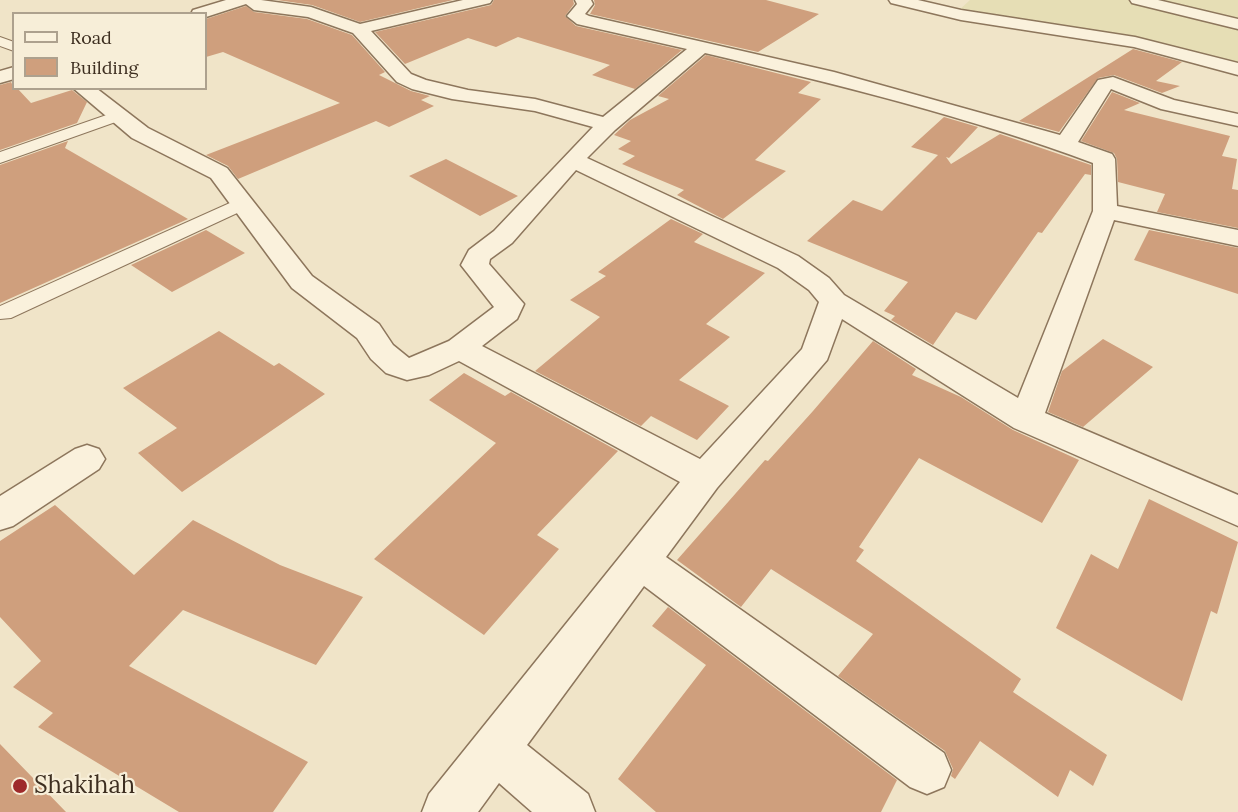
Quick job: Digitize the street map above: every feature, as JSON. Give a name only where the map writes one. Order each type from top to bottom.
[{"type":"street","points":[[205,12],[243,0]]},
{"type":"street","points":[[251,0],[260,7],[311,12],[359,29],[404,78],[411,81],[442,90],[538,106],[607,125]]},
{"type":"street","points":[[359,29],[484,0]]},
{"type":"street","points":[[583,0],[585,4],[576,15],[579,19],[827,76],[1065,144],[1104,159],[1106,211],[1026,419]]},
{"type":"street","points":[[897,0],[952,14],[1135,42],[1238,69]]},
{"type":"street","points":[[1138,0],[1238,24]]},
{"type":"street","points":[[86,90],[150,139],[219,173],[302,282],[368,331],[382,352],[397,365],[407,369],[418,367],[460,348],[507,312],[510,304],[475,265],[478,256],[503,237],[607,125],[700,48]]},
{"type":"street","points":[[1065,144],[1105,84],[1113,83],[1168,105],[1238,120]]},
{"type":"street","points":[[573,160],[788,262],[819,284],[834,301],[1026,419],[1238,511]]},
{"type":"street","points":[[1106,211],[1238,238]]},
{"type":"street","points":[[447,812],[704,478],[816,353],[834,301]]},
{"type":"street","points":[[460,348],[704,478]]},
{"type":"street","points":[[0,515],[87,459]]},
{"type":"street","points":[[640,561],[927,770]]},
{"type":"street","points":[[495,749],[570,812]]},
{"type":"lane","points":[[0,158],[118,116]]},
{"type":"lane","points":[[3,314],[241,204]]},
{"type":"shaded area","points":[[970,0],[1238,0],[1238,66],[956,13]]},
{"type":"building","points":[[277,0],[453,0],[360,22],[312,5]]},
{"type":"building","points":[[494,0],[573,0],[574,4],[565,16],[576,26],[682,50],[635,89],[592,75],[610,65],[518,37],[496,47],[468,38],[405,64],[375,32],[491,5]]},
{"type":"building","points":[[594,0],[766,0],[819,14],[758,52],[590,14],[595,5]]},
{"type":"building","points":[[246,6],[254,12],[307,19],[352,35],[385,72],[379,75],[411,91],[430,96],[421,100],[434,106],[389,127],[376,121],[238,179],[228,166],[206,155],[340,103],[223,52],[207,57],[207,19]]},
{"type":"building","points":[[1133,49],[1182,62],[1156,81],[1180,86],[1162,93],[1114,75],[1098,78],[1059,132],[1019,121]]},
{"type":"building","points":[[706,55],[811,82],[798,93],[821,99],[755,160],[786,171],[723,219],[677,195],[684,190],[622,164],[635,156],[618,149],[631,141],[614,135],[630,120],[669,99],[658,96]]},
{"type":"building","points":[[11,82],[12,90],[19,90],[31,103],[72,90],[87,102],[77,123],[0,150],[0,85]]},
{"type":"building","points":[[1112,92],[1140,103],[1124,110],[1230,136],[1222,156],[1237,159],[1232,189],[1238,190],[1238,228],[1157,212],[1165,194],[1118,182],[1117,159],[1114,153],[1081,141]]},
{"type":"building","points":[[944,117],[978,127],[949,158],[946,157],[951,164],[1000,134],[1091,165],[1091,175],[1085,174],[1042,233],[1038,232],[976,320],[956,312],[933,345],[891,320],[895,316],[884,311],[908,282],[807,241],[853,200],[882,211],[938,155],[911,147]]},
{"type":"building","points":[[68,141],[65,148],[188,219],[0,303],[0,165]]},
{"type":"building","points":[[446,159],[518,196],[480,216],[409,176]]},
{"type":"building","points":[[671,219],[703,234],[694,242],[765,273],[706,324],[730,337],[679,380],[729,406],[697,440],[651,416],[641,426],[535,371],[600,317],[570,300],[606,276],[598,272]]},
{"type":"building","points":[[206,230],[245,253],[172,292],[131,265]]},
{"type":"building","points":[[1149,230],[1238,248],[1238,294],[1134,260]]},
{"type":"building","points":[[219,331],[274,366],[279,363],[325,394],[182,492],[138,453],[177,428],[123,388]]},
{"type":"building","points":[[1103,339],[1153,367],[1083,427],[1048,412],[1062,371]]},
{"type":"building","points":[[873,341],[916,369],[912,375],[961,397],[1013,430],[1079,460],[1042,523],[919,458],[859,547],[864,550],[856,561],[1021,679],[1013,692],[1107,755],[1093,786],[1070,770],[1058,797],[980,741],[955,779],[951,776],[953,769],[945,751],[838,676],[873,634],[771,569],[741,607],[677,560],[765,460],[768,461],[813,411]]},
{"type":"building","points":[[464,373],[505,396],[511,392],[618,451],[537,535],[559,549],[484,635],[374,559],[496,443],[429,400]]},
{"type":"building","points":[[1149,499],[1238,542],[1217,614],[1211,611],[1182,701],[1056,628],[1091,554],[1118,569]]},
{"type":"building","points":[[55,505],[134,575],[193,520],[280,565],[363,597],[316,665],[183,610],[129,666],[308,762],[273,812],[179,812],[38,727],[53,713],[13,687],[41,661],[0,617],[0,541]]},
{"type":"building","points":[[668,607],[897,780],[881,812],[656,812],[618,779],[706,665],[652,626]]},
{"type":"building","name":"Shakihah","points":[[0,744],[66,812],[0,812]]},
{"type":"place","name":"Shakihah","points":[[20,786]]}]
